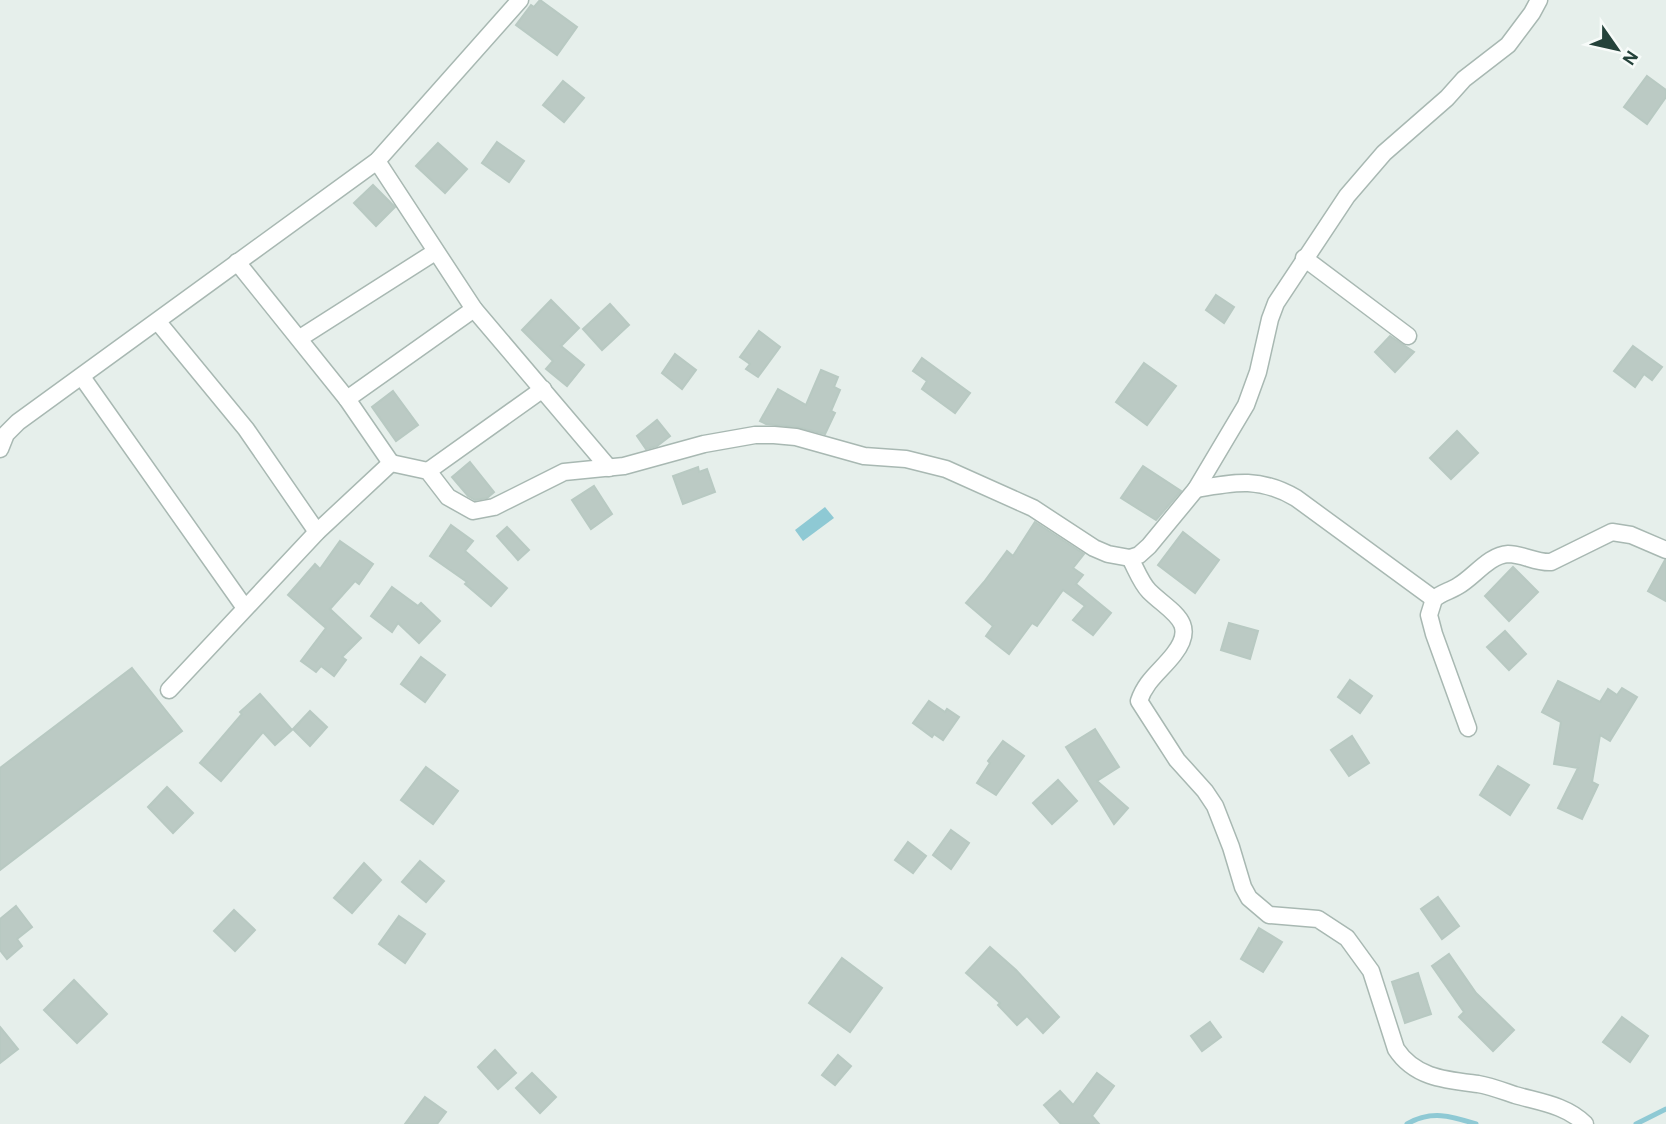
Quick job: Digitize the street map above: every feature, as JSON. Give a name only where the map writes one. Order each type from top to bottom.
[{"type":"street","points":[[0,449],[11,428],[377,161],[520,0]]},
{"type":"street","points":[[237,261],[347,399],[391,463],[428,471],[448,497],[473,511],[494,507],[564,472],[609,468],[746,436],[796,437],[864,456],[906,460],[946,469],[1033,508],[1094,548],[1130,558],[1149,546],[1196,489],[1246,405],[1258,372],[1276,303],[1347,196],[1384,153],[1447,98],[1464,79],[1508,45],[1539,0]]},
{"type":"street","points":[[377,161],[474,309],[609,468]]},
{"type":"street","points":[[300,338],[435,252]]},
{"type":"street","points":[[1304,258],[1408,336]]},
{"type":"street","points":[[347,399],[474,309]]},
{"type":"street","points":[[159,321],[246,429],[317,533]]},
{"type":"street","points":[[82,377],[246,608]]},
{"type":"street","points":[[428,471],[543,389]]},
{"type":"street","points":[[169,690],[317,533],[391,463]]},
{"type":"street","points":[[1196,489],[1237,482],[1279,488],[1434,599]]},
{"type":"street","points":[[1468,728],[1434,634],[1429,615],[1434,599],[1456,587],[1496,557],[1506,554],[1542,563],[1551,562],[1612,532],[1631,535],[1666,550]]},
{"type":"street","points":[[1130,558],[1146,589],[1173,611],[1185,630],[1184,639],[1173,656],[1150,679],[1139,701],[1177,760],[1205,791],[1214,806],[1249,898],[1269,915],[1318,919],[1347,938],[1371,971],[1396,1049],[1415,1069],[1447,1081],[1481,1085],[1538,1100],[1563,1109],[1585,1124]]},
{"type":"water","points":[[825,507],[834,518],[803,541],[795,530]]},
{"type":"building","points":[[540,0],[577,27],[557,55],[516,25],[531,5],[534,7]]},
{"type":"building","points":[[1647,76],[1666,90],[1666,97],[1647,124],[1624,107]]},
{"type":"building","points":[[563,81],[584,98],[564,122],[543,105]]},
{"type":"building","points":[[497,142],[524,161],[509,182],[482,163]]},
{"type":"building","points":[[438,143],[467,169],[445,193],[416,166]]},
{"type":"building","points":[[373,185],[395,207],[376,226],[354,203]]},
{"type":"building","points":[[1216,295],[1234,307],[1224,323],[1206,310]]},
{"type":"building","points":[[551,300],[579,328],[561,346],[584,365],[567,386],[546,369],[553,361],[522,330]]},
{"type":"building","points":[[610,304],[629,325],[602,350],[583,329]]},
{"type":"building","points":[[759,331],[780,347],[758,377],[746,369],[750,364],[740,357]]},
{"type":"building","points":[[1390,336],[1414,352],[1395,372],[1375,352]]},
{"type":"building","points":[[1633,346],[1662,367],[1652,380],[1644,374],[1635,387],[1614,371]]},
{"type":"building","points":[[675,354],[696,370],[682,389],[662,373]]},
{"type":"building","points":[[922,358],[970,393],[955,413],[922,389],[927,381],[913,371]]},
{"type":"building","points":[[1144,363],[1176,386],[1147,425],[1116,402]]},
{"type":"building","points":[[821,370],[838,377],[834,387],[840,390],[831,411],[835,413],[825,434],[760,421],[778,389],[806,405]]},
{"type":"building","points":[[393,391],[418,425],[396,441],[372,407]]},
{"type":"building","points":[[657,420],[670,436],[657,446],[646,449],[637,436]]},
{"type":"building","points":[[1457,431],[1478,453],[1451,479],[1430,458]]},
{"type":"building","points":[[470,462],[494,492],[487,498],[475,500],[468,496],[452,477]]},
{"type":"building","points":[[1143,466],[1181,491],[1156,520],[1121,498]]},
{"type":"building","points":[[698,467],[699,472],[707,469],[715,492],[683,504],[673,476]]},
{"type":"building","points":[[594,486],[612,514],[591,529],[572,500]]},
{"type":"building","points":[[1035,522],[1084,554],[1073,568],[1083,575],[1076,584],[1111,613],[1093,635],[1073,620],[1085,606],[1063,590],[1037,626],[1032,623],[1009,654],[986,636],[993,626],[966,603],[1007,551],[1013,556]]},
{"type":"building","points":[[451,525],[473,541],[465,551],[507,588],[491,606],[465,584],[467,582],[430,556]]},
{"type":"building","points":[[507,527],[529,550],[518,560],[497,536]]},
{"type":"building","points":[[1183,532],[1219,560],[1195,593],[1158,565]]},
{"type":"building","points":[[340,541],[373,564],[359,584],[355,581],[330,609],[361,638],[342,657],[346,660],[334,676],[321,666],[316,672],[301,661],[326,628],[288,595],[315,564],[320,569]]},
{"type":"building","points":[[1666,560],[1666,601],[1648,591]]},
{"type":"building","points":[[1513,567],[1538,592],[1509,621],[1485,596]]},
{"type":"building","points":[[392,587],[418,606],[421,603],[440,621],[419,643],[398,623],[392,632],[371,616]]},
{"type":"building","points":[[1229,623],[1258,631],[1250,659],[1221,650]]},
{"type":"building","points":[[1505,631],[1526,654],[1509,670],[1487,647]]},
{"type":"building","points":[[421,657],[445,675],[425,702],[401,684]]},
{"type":"building","points":[[132,668],[182,731],[0,870],[0,768]]},
{"type":"building","points":[[1350,680],[1372,696],[1360,713],[1338,697]]},
{"type":"building","points":[[1558,681],[1600,702],[1608,689],[1617,695],[1622,688],[1637,697],[1610,741],[1600,735],[1592,782],[1598,785],[1582,819],[1558,808],[1578,768],[1554,764],[1561,722],[1542,712]]},
{"type":"building","points":[[260,694],[292,730],[275,745],[263,732],[221,781],[200,763],[242,714],[240,712]]},
{"type":"building","points":[[929,701],[945,712],[947,709],[959,717],[943,740],[934,734],[932,737],[913,723]]},
{"type":"building","points":[[310,711],[327,727],[310,746],[293,729]]},
{"type":"building","points":[[1095,729],[1119,767],[1097,781],[1128,808],[1114,824],[1066,747]]},
{"type":"building","points":[[1352,736],[1369,763],[1349,776],[1331,750]]},
{"type":"building","points":[[1003,741],[1024,756],[996,795],[977,783],[990,763],[988,761]]},
{"type":"building","points":[[1498,766],[1529,785],[1510,815],[1480,795]]},
{"type":"building","points":[[426,767],[458,791],[433,824],[401,800]]},
{"type":"building","points":[[1058,780],[1077,801],[1052,824],[1033,803]]},
{"type":"building","points":[[167,787],[193,813],[173,833],[148,807]]},
{"type":"building","points":[[951,830],[969,843],[951,869],[933,855]]},
{"type":"building","points":[[908,842],[926,856],[913,873],[895,860]]},
{"type":"building","points":[[420,861],[444,881],[426,902],[402,882]]},
{"type":"building","points":[[364,863],[381,880],[352,913],[334,898]]},
{"type":"building","points":[[1438,897],[1459,926],[1442,939],[1421,909]]},
{"type":"building","points":[[16,906],[32,927],[17,939],[22,946],[7,959],[0,950],[0,919]]},
{"type":"building","points":[[234,910],[255,930],[235,951],[214,931]]},
{"type":"building","points":[[399,916],[425,934],[405,963],[379,944]]},
{"type":"building","points":[[1259,928],[1282,942],[1263,972],[1241,959]]},
{"type":"building","points":[[990,947],[1016,970],[1059,1017],[1043,1033],[1027,1016],[1017,1025],[998,1005],[1000,1003],[966,973]]},
{"type":"building","points":[[1449,954],[1476,993],[1514,1030],[1493,1051],[1459,1017],[1464,1012],[1432,966]]},
{"type":"building","points":[[842,958],[882,988],[850,1032],[809,1003]]},
{"type":"building","points":[[1418,973],[1431,1014],[1405,1023],[1392,982]]},
{"type":"building","points":[[74,980],[107,1014],[77,1043],[44,1010]]},
{"type":"building","points":[[1622,1017],[1648,1036],[1630,1062],[1603,1042]]},
{"type":"building","points":[[1210,1022],[1221,1037],[1202,1051],[1191,1036]]},
{"type":"building","points":[[0,1027],[18,1049],[0,1063]]},
{"type":"building","points":[[495,1050],[516,1073],[498,1089],[478,1067]]},
{"type":"building","points":[[838,1055],[851,1066],[835,1085],[822,1075]]},
{"type":"building","points":[[532,1073],[556,1097],[540,1113],[516,1088]]},
{"type":"building","points":[[1097,1073],[1114,1086],[1092,1116],[1099,1124],[1061,1124],[1044,1105],[1060,1091],[1073,1105]]},
{"type":"building","points":[[425,1097],[446,1112],[437,1124],[405,1124]]},
{"type":"waterway","points":[[1636,1124],[1666,1109]]},
{"type":"waterway","points":[[1407,1124],[1433,1116],[1450,1117],[1476,1124]]}]
